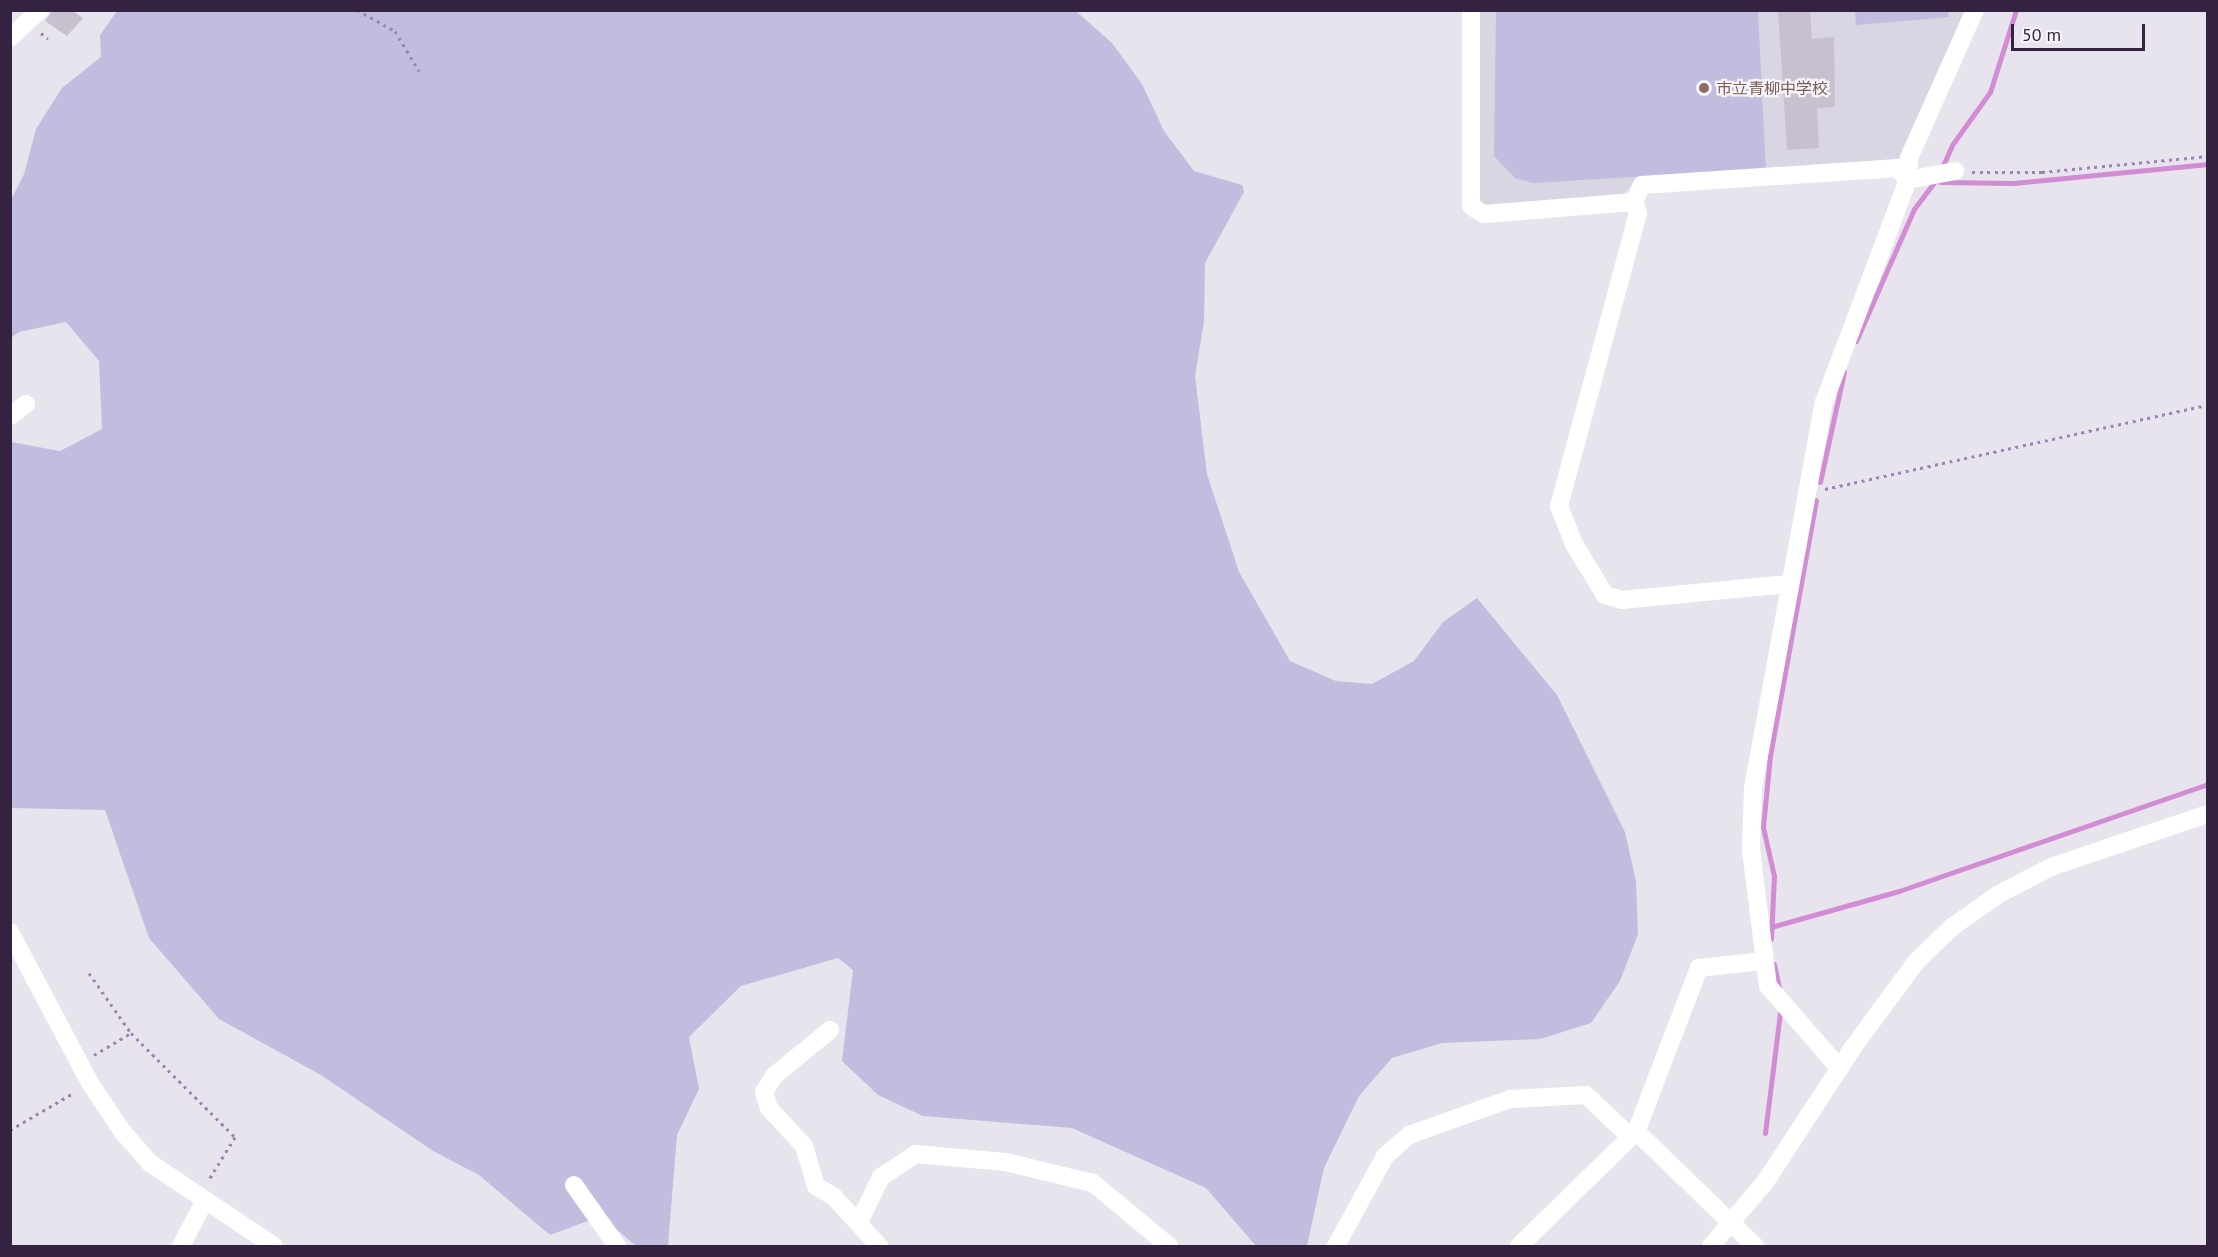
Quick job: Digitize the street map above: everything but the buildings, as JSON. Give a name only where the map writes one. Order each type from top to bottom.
[{"type":"street","points":[[10,38],[40,10]]},
{"type":"street","points":[[1472,10],[1471,206],[1484,214],[1634,202]]},
{"type":"street","points":[[1840,1069],[1768,986],[1762,961],[1750,818],[1804,494],[1824,402],[1908,180],[1909,158],[1975,10]]},
{"type":"street","points":[[1788,584],[1622,600],[1605,595],[1574,544],[1559,506],[1638,213],[1634,202],[1642,185],[1897,168],[1908,180]]},
{"type":"street","points":[[1908,180],[1955,171]]},
{"type":"street","points":[[10,416],[26,404]]},
{"type":"street","points":[[1710,1246],[1766,1181],[1840,1069],[1916,962],[1952,927],[1999,894],[2050,867],[2208,814]]},
{"type":"street","points":[[10,933],[90,1083],[122,1131],[150,1163],[274,1246]]},
{"type":"street","points":[[1519,1246],[1636,1132],[1699,968],[1762,961]]},
{"type":"street","points":[[830,1030],[774,1076],[764,1092],[769,1108],[804,1146],[816,1186],[859,1222],[879,1246]]},
{"type":"street","points":[[1336,1246],[1384,1156],[1409,1135],[1510,1099],[1586,1095],[1626,1133],[1636,1132]]},
{"type":"street","points":[[1636,1132],[1728,1224],[1755,1246]]},
{"type":"street","points":[[859,1222],[881,1177],[916,1154],[1006,1162],[1093,1183],[1169,1246]]},
{"type":"street","points":[[574,1185],[617,1246]]},
{"type":"street","points":[[181,1246],[201,1199]]},
{"type":"path","points":[[357,10],[395,31],[419,71]]},
{"type":"path","points":[[1955,171],[2033,172],[2208,156]]},
{"type":"path","points":[[1804,494],[2208,405]]},
{"type":"path","points":[[89,973],[131,1033],[236,1137],[201,1199]]},
{"type":"path","points":[[80,1064],[131,1033]]},
{"type":"path","points":[[10,1130],[90,1083]]},
{"type":"shaded area","points":[[117,11],[1076,11],[1112,43],[1142,84],[1164,131],[1194,171],[1242,185],[1244,192],[1205,263],[1204,322],[1195,376],[1207,474],[1239,572],[1290,661],[1336,681],[1372,684],[1414,661],[1443,622],[1477,598],[1557,695],[1625,832],[1636,881],[1638,934],[1620,981],[1591,1023],[1540,1039],[1442,1043],[1392,1058],[1359,1096],[1324,1168],[1307,1246],[1256,1246],[1206,1188],[1072,1128],[923,1116],[878,1095],[842,1061],[853,970],[838,958],[741,986],[689,1037],[699,1089],[677,1135],[668,1246],[636,1246],[601,1216],[550,1235],[479,1175],[433,1151],[321,1075],[219,1019],[149,938],[105,810],[11,808],[11,442],[60,451],[102,429],[99,361],[66,322],[19,332],[11,338],[10,202],[24,174],[36,129],[62,88],[101,57],[100,35]]},
{"type":"shaded area","name":"市立青柳中学校","points":[[1477,11],[1965,11],[1897,161],[1637,181],[1617,200],[1484,209],[1477,203]]},
{"type":"shaded area","points":[[1496,11],[1758,11],[1766,169],[1533,183],[1515,178],[1494,156]]},
{"type":"shaded area","points":[[1855,11],[1948,11],[1949,17],[1856,25]]},
{"type":"waterway","points":[[1941,170],[1952,145],[1990,92],[2016,10]]},
{"type":"waterway","points":[[1940,182],[2014,183],[2208,164]]},
{"type":"waterway","points":[[1856,341],[1914,209],[1937,179]]},
{"type":"waterway","points":[[1820,482],[1844,372]]},
{"type":"waterway","points":[[1771,939],[1774,876],[1763,827],[1770,756],[1816,500]]},
{"type":"waterway","points":[[1771,927],[1899,891],[2208,784]]},
{"type":"waterway","points":[[1774,964],[1779,988]]},
{"type":"waterway","points":[[1765,1133],[1780,1013]]},
{"type":"place","name":"市立青柳中学校","points":[[1704,88]]}]
